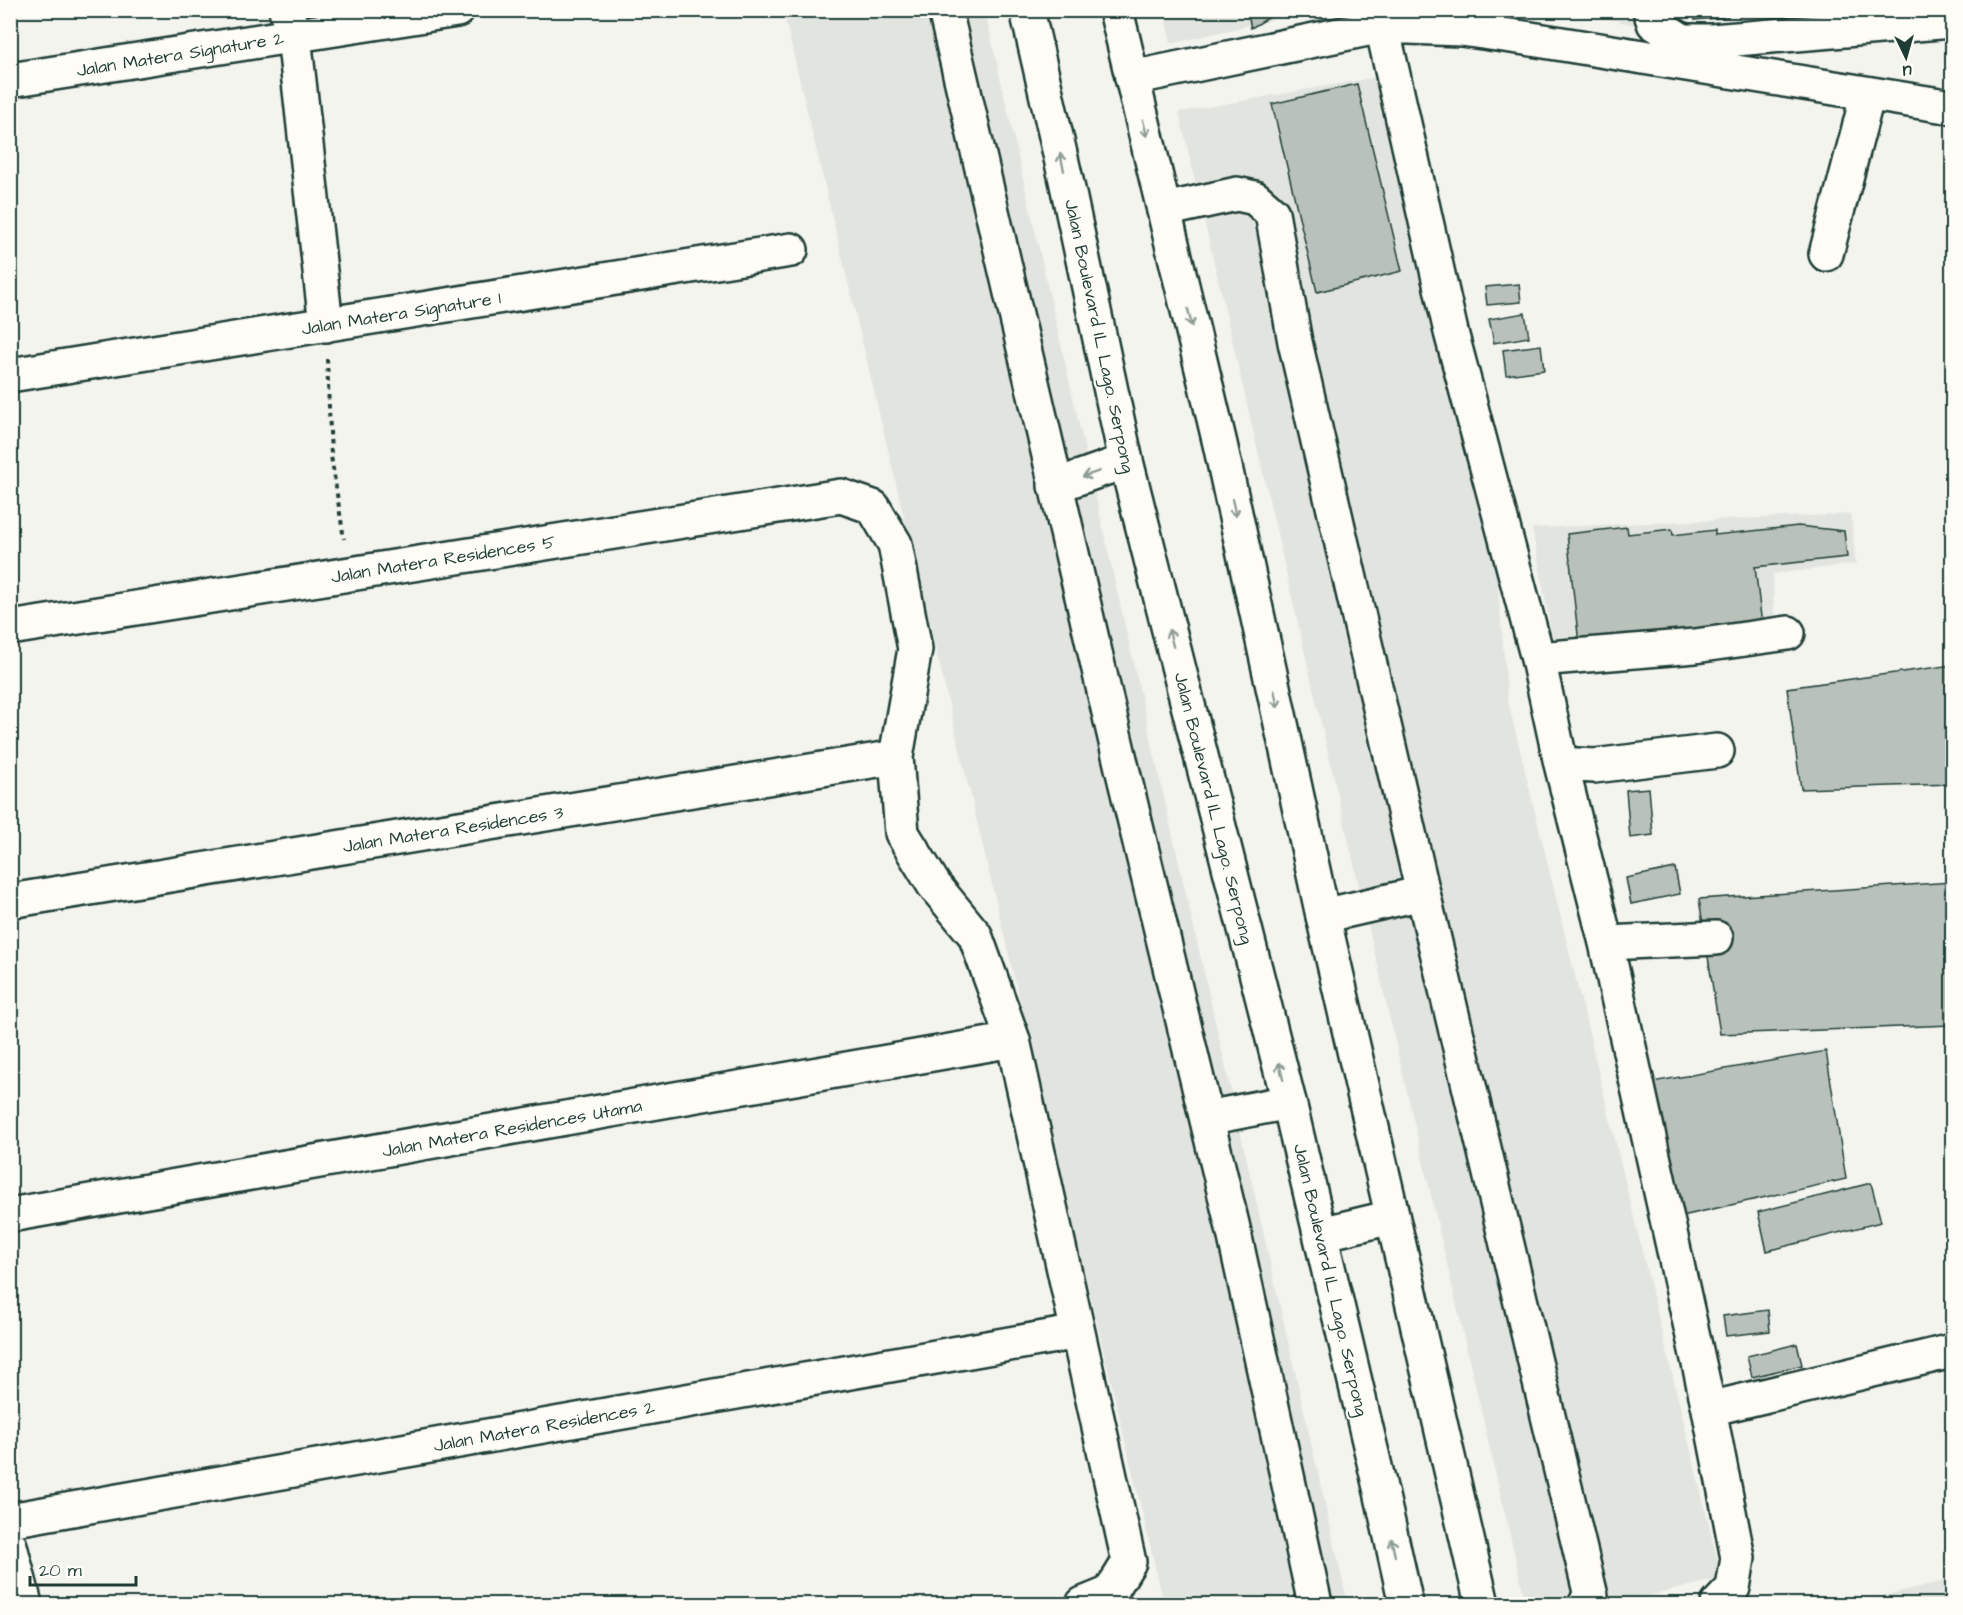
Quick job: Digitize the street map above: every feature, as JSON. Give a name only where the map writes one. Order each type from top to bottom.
[{"type":"street","name":"Jalan Matera Signature 2","points":[[10,80],[290,23],[457,10]]},
{"type":"street","points":[[945,10],[1055,486],[1233,1228],[1315,1605]]},
{"type":"street","name":"Jalan Boulevard IL Lago. Serpong","points":[[1027,10],[1126,461],[1289,1102],[1406,1605]]},
{"type":"street","points":[[1116,10],[1220,444],[1323,915],[1482,1605]]},
{"type":"street","points":[[1650,10],[1654,23],[1683,41],[1712,41],[1953,21]]},
{"type":"street","points":[[290,23],[326,325]]},
{"type":"street","points":[[1132,78],[1382,26],[1461,29],[1953,107]]},
{"type":"street","points":[[1382,26],[1451,332],[1538,659],[1561,765],[1606,943],[1709,1409],[1738,1558],[1733,1588],[1718,1605]]},
{"type":"street","points":[[1826,254],[1868,94]]},
{"type":"street","points":[[1164,210],[1237,194],[1256,198],[1272,213],[1295,342],[1423,893],[1591,1596],[1585,1605]]},
{"type":"street","name":"Jalan Matera Signature 1","points":[[10,375],[791,250]]},
{"type":"street","points":[[1055,486],[1126,461]]},
{"type":"street","name":"Jalan Matera Residences 5","points":[[10,628],[841,496],[873,507],[896,544],[915,649],[896,757]]},
{"type":"street","points":[[1538,659],[1695,646],[1788,633]]},
{"type":"street","points":[[1561,765],[1594,766],[1717,752]]},
{"type":"street","points":[[896,757],[902,833],[934,885],[975,935],[1013,1040],[1129,1562],[1096,1599]]},
{"type":"street","name":"Jalan Matera Residences 3","points":[[10,901],[896,757]]},
{"type":"street","points":[[1323,915],[1423,893]]},
{"type":"street","points":[[1606,943],[1716,938]]},
{"type":"street","name":"Jalan Matera Residences Utama","points":[[10,1215],[1013,1040]]},
{"type":"street","points":[[1207,1118],[1289,1102]]},
{"type":"street","points":[[1321,1234],[1392,1217]]},
{"type":"street","name":"Jalan Matera Residences 2","points":[[10,1520],[1078,1332]]},
{"type":"street","points":[[1709,1409],[1953,1351]]},
{"type":"street","points":[[10,1546],[26,1605]]},
{"type":"path","points":[[326,325],[332,456],[350,574]]},
{"type":"shaded area","points":[[1164,10],[1308,11],[1171,44]]},
{"type":"shaded area","points":[[783,11],[985,11],[1348,1604],[1164,1604]]},
{"type":"shaded area","points":[[1576,11],[1642,11],[1638,26]]},
{"type":"shaded area","points":[[1377,77],[1496,564],[1508,701],[1722,1578],[1617,1604],[1526,1604],[1179,112]]},
{"type":"shaded area","points":[[1851,514],[1856,564],[1773,574],[1775,646],[1559,673],[1532,528]]},
{"type":"shaded area","points":[[1952,1579],[1952,1604],[1848,1604]]},
{"type":"building","points":[[1247,10],[1282,10],[1251,28]]},
{"type":"building","points":[[1247,10],[1282,10],[1251,28]]},
{"type":"building","points":[[1694,10],[1728,10],[1728,17],[1695,20]]},
{"type":"building","points":[[1357,84],[1402,271],[1317,292],[1272,104]]},
{"type":"building","points":[[1519,284],[1521,302],[1487,305],[1485,287]]},
{"type":"building","points":[[1525,313],[1529,337],[1494,343],[1489,319]]},
{"type":"building","points":[[1541,345],[1544,370],[1506,375],[1503,350]]},
{"type":"building","points":[[1798,526],[1844,531],[1847,557],[1755,567],[1763,633],[1580,653],[1567,534],[1627,527],[1628,534],[1672,529],[1673,535],[1715,530],[1715,535]]},
{"type":"building","points":[[1952,665],[1952,784],[1801,789],[1787,688]]},
{"type":"building","points":[[1649,788],[1653,835],[1630,838],[1626,790]]},
{"type":"building","points":[[1675,868],[1680,894],[1631,904],[1626,878]]},
{"type":"building","points":[[1952,882],[1952,1025],[1720,1034],[1699,899]]},
{"type":"building","points":[[1826,1051],[1846,1179],[1682,1216],[1652,1082]]},
{"type":"building","points":[[1871,1183],[1881,1222],[1767,1251],[1758,1212]]},
{"type":"building","points":[[1768,1310],[1770,1331],[1726,1336],[1723,1316]]},
{"type":"building","points":[[1797,1344],[1802,1365],[1752,1377],[1747,1356]]}]
